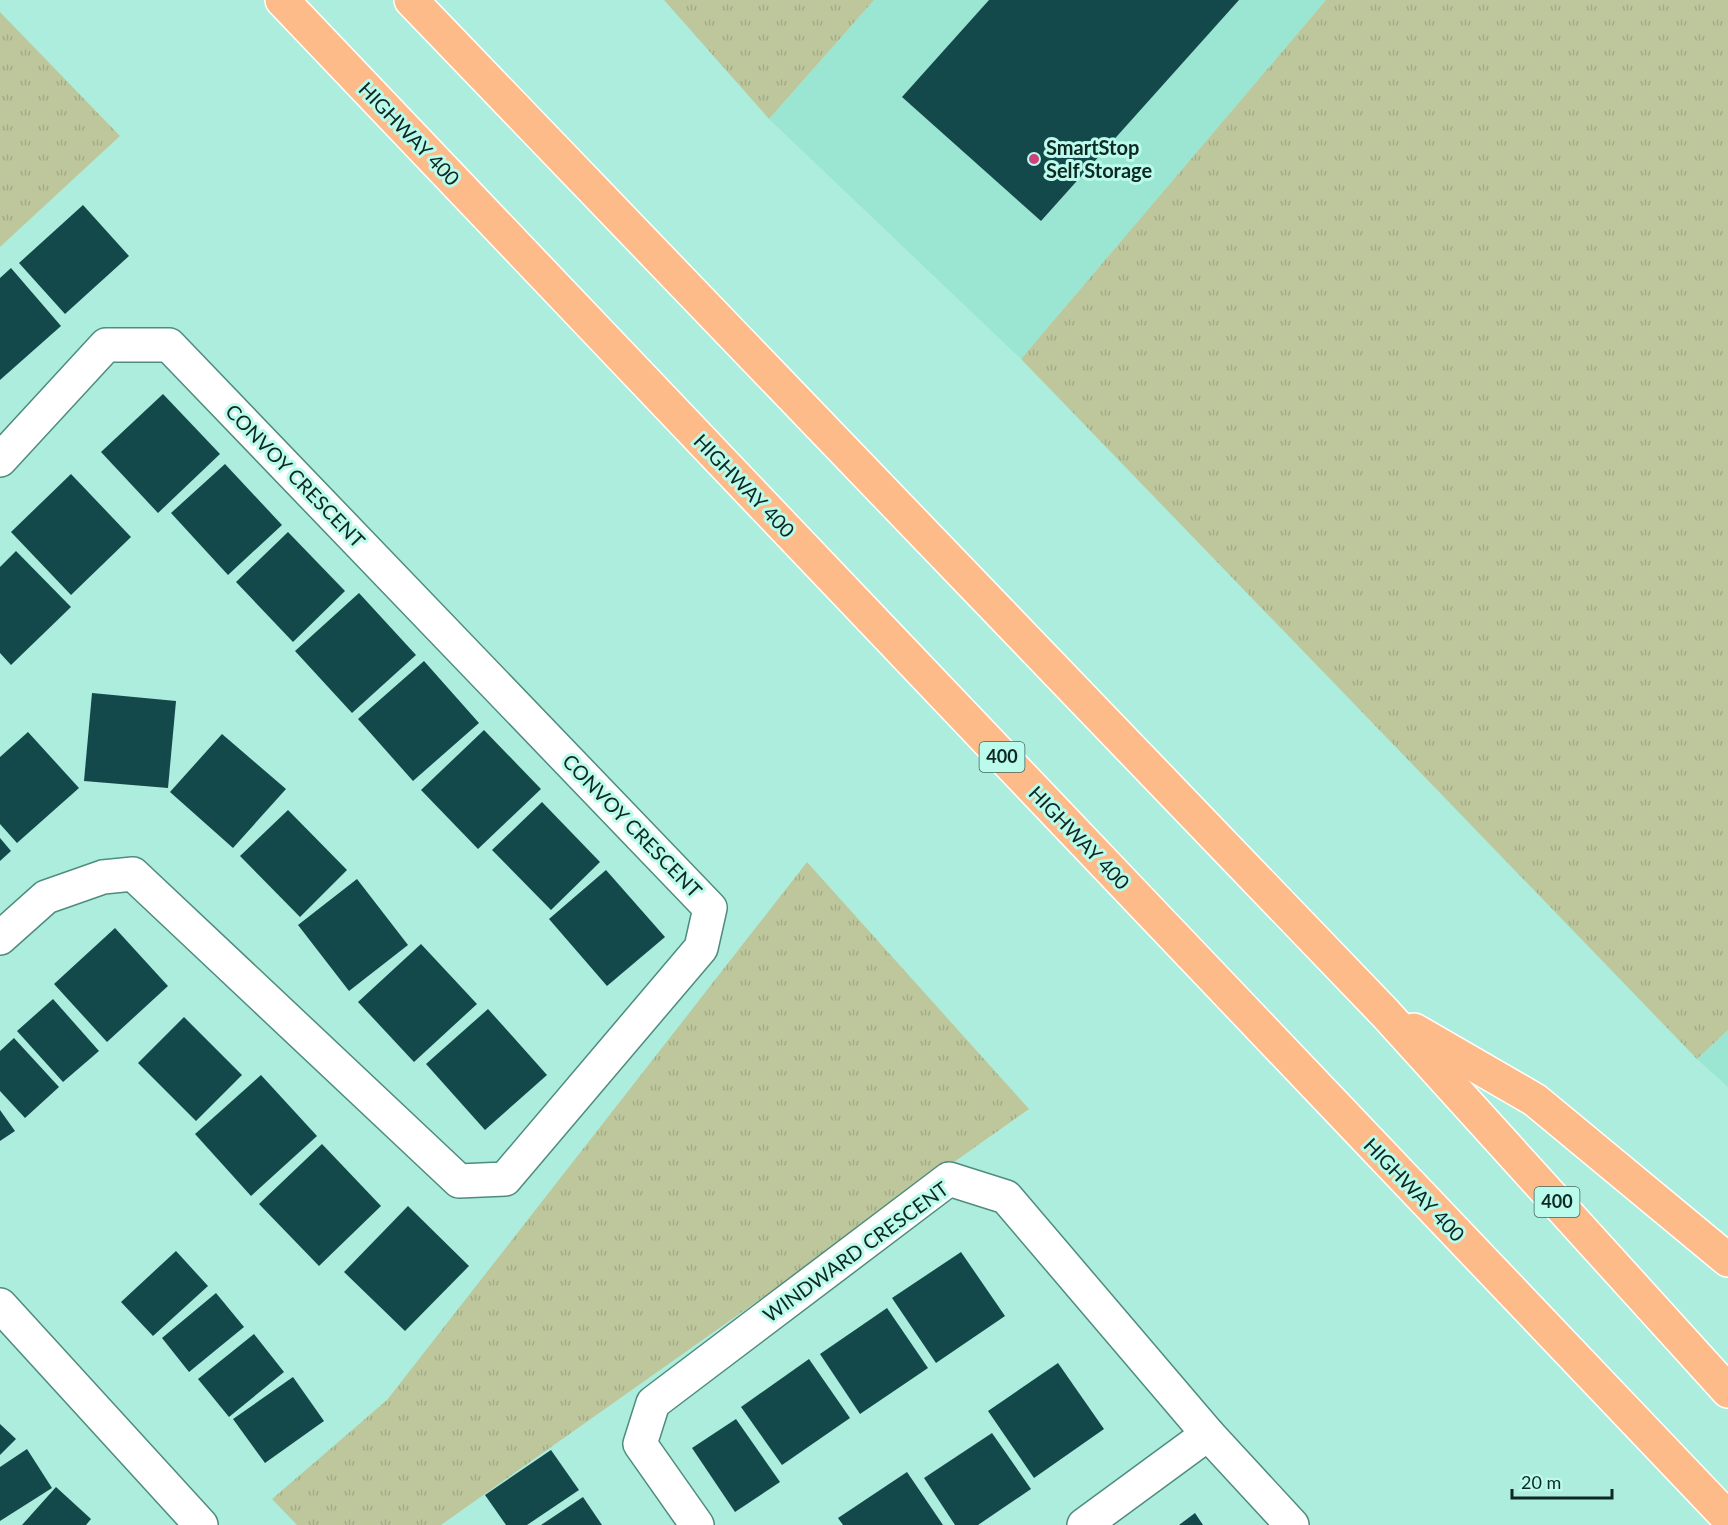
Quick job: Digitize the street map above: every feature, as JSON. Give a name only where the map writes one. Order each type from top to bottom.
[{"type":"highway","name":"HIGHWAY 400","points":[[282,0],[1726,1518]]},
{"type":"highway","name":"400","points":[[411,0],[1385,1013],[1728,1391]]},
{"type":"highway","points":[[1385,1013],[1535,1100],[1728,1260]]},
{"type":"street","name":"CONVOY CRESCENT","points":[[0,460],[106,345],[169,345],[710,908],[702,948],[505,1179],[459,1181],[133,874],[102,878],[46,897],[0,938]]},
{"type":"street","name":"WINDWARD CRESCENT","points":[[698,1525],[640,1444],[653,1403],[949,1179],[1006,1197],[1208,1434],[1292,1525]]},
{"type":"street","points":[[0,1305],[201,1525]]},
{"type":"street","points":[[1084,1525],[1208,1434]]},
{"type":"shaded area","points":[[874,0],[1326,0],[1021,359],[769,119]]},
{"type":"shaded area","points":[[1728,1030],[1728,1087],[1697,1059]]},
{"type":"green space","points":[[664,0],[874,0],[769,119]]},
{"type":"green space","points":[[1326,0],[1728,0],[1728,1030],[1697,1059],[1021,359]]},
{"type":"green space","points":[[0,12],[120,136],[0,247]]},
{"type":"green space","points":[[807,862],[1029,1109],[441,1525],[297,1525],[272,1499],[387,1400]]},
{"type":"building","name":"SmartStop Self Storage","points":[[989,0],[1239,0],[1041,221],[902,97]]},
{"type":"building","points":[[83,205],[129,256],[65,314],[19,263]]},
{"type":"building","points":[[11,268],[61,326],[0,380],[0,278]]},
{"type":"building","points":[[163,394],[220,454],[158,513],[101,452]]},
{"type":"building","points":[[225,464],[282,525],[228,575],[171,513]]},
{"type":"building","points":[[71,474],[131,537],[71,595],[11,532]]},
{"type":"building","points":[[288,532],[345,591],[293,642],[236,582]]},
{"type":"building","points":[[16,551],[71,607],[11,665],[0,653],[0,567]]},
{"type":"building","points":[[359,593],[416,655],[352,713],[295,651]]},
{"type":"building","points":[[424,661],[479,723],[413,781],[358,719]]},
{"type":"building","points":[[92,693],[176,701],[168,788],[84,781]]},
{"type":"building","points":[[484,730],[541,789],[478,849],[421,790]]},
{"type":"building","points":[[28,732],[79,788],[17,843],[0,824],[0,757]]},
{"type":"building","points":[[222,734],[286,789],[233,848],[170,792]]},
{"type":"building","points":[[542,802],[600,862],[551,910],[492,850]]},
{"type":"building","points":[[288,810],[347,870],[300,917],[240,856]]},
{"type":"building","points":[[0,838],[11,851],[0,861]]},
{"type":"building","points":[[606,870],[665,937],[607,986],[549,919]]},
{"type":"building","points":[[357,879],[408,945],[349,991],[298,925]]},
{"type":"building","points":[[115,928],[168,986],[107,1042],[54,984]]},
{"type":"building","points":[[421,944],[477,1004],[414,1062],[358,1002]]},
{"type":"building","points":[[53,999],[99,1051],[63,1082],[17,1031]]},
{"type":"building","points":[[488,1009],[547,1075],[485,1130],[426,1064]]},
{"type":"building","points":[[184,1017],[242,1075],[196,1121],[138,1063]]},
{"type":"building","points":[[14,1038],[59,1087],[25,1118],[0,1091],[0,1051]]},
{"type":"building","points":[[261,1075],[317,1136],[251,1196],[195,1134]]},
{"type":"building","points":[[0,1110],[15,1131],[0,1141]]},
{"type":"building","points":[[322,1144],[381,1206],[319,1266],[259,1204]]},
{"type":"building","points":[[408,1206],[469,1266],[405,1331],[344,1272]]},
{"type":"building","points":[[176,1251],[208,1286],[153,1336],[121,1302]]},
{"type":"building","points":[[961,1252],[1005,1316],[936,1363],[892,1298]]},
{"type":"building","points":[[216,1293],[244,1327],[189,1372],[162,1338]]},
{"type":"building","points":[[887,1308],[928,1368],[860,1414],[820,1354]]},
{"type":"building","points":[[254,1334],[284,1372],[229,1417],[198,1379]]},
{"type":"building","points":[[809,1359],[850,1418],[782,1465],[741,1407]]},
{"type":"building","points":[[1058,1363],[1104,1429],[1034,1478],[988,1411]]},
{"type":"building","points":[[293,1377],[324,1421],[265,1463],[233,1419]]},
{"type":"building","points":[[736,1419],[780,1482],[735,1512],[692,1448]]},
{"type":"building","points":[[0,1424],[16,1439],[0,1455]]},
{"type":"building","points":[[992,1433],[1031,1489],[978,1525],[955,1525],[924,1478]]},
{"type":"building","points":[[27,1449],[52,1488],[0,1521],[0,1467]]},
{"type":"building","points":[[551,1450],[579,1490],[527,1525],[506,1525],[485,1495]]},
{"type":"building","points":[[907,1472],[943,1525],[843,1525],[838,1518]]},
{"type":"building","points":[[56,1487],[91,1519],[86,1525],[22,1525]]},
{"type":"building","points":[[583,1497],[602,1525],[541,1525]]},
{"type":"building","points":[[1195,1513],[1203,1525],[1179,1525]]},
{"type":"place","name":"SmartStop Self Storage","points":[[1034,159]]}]
